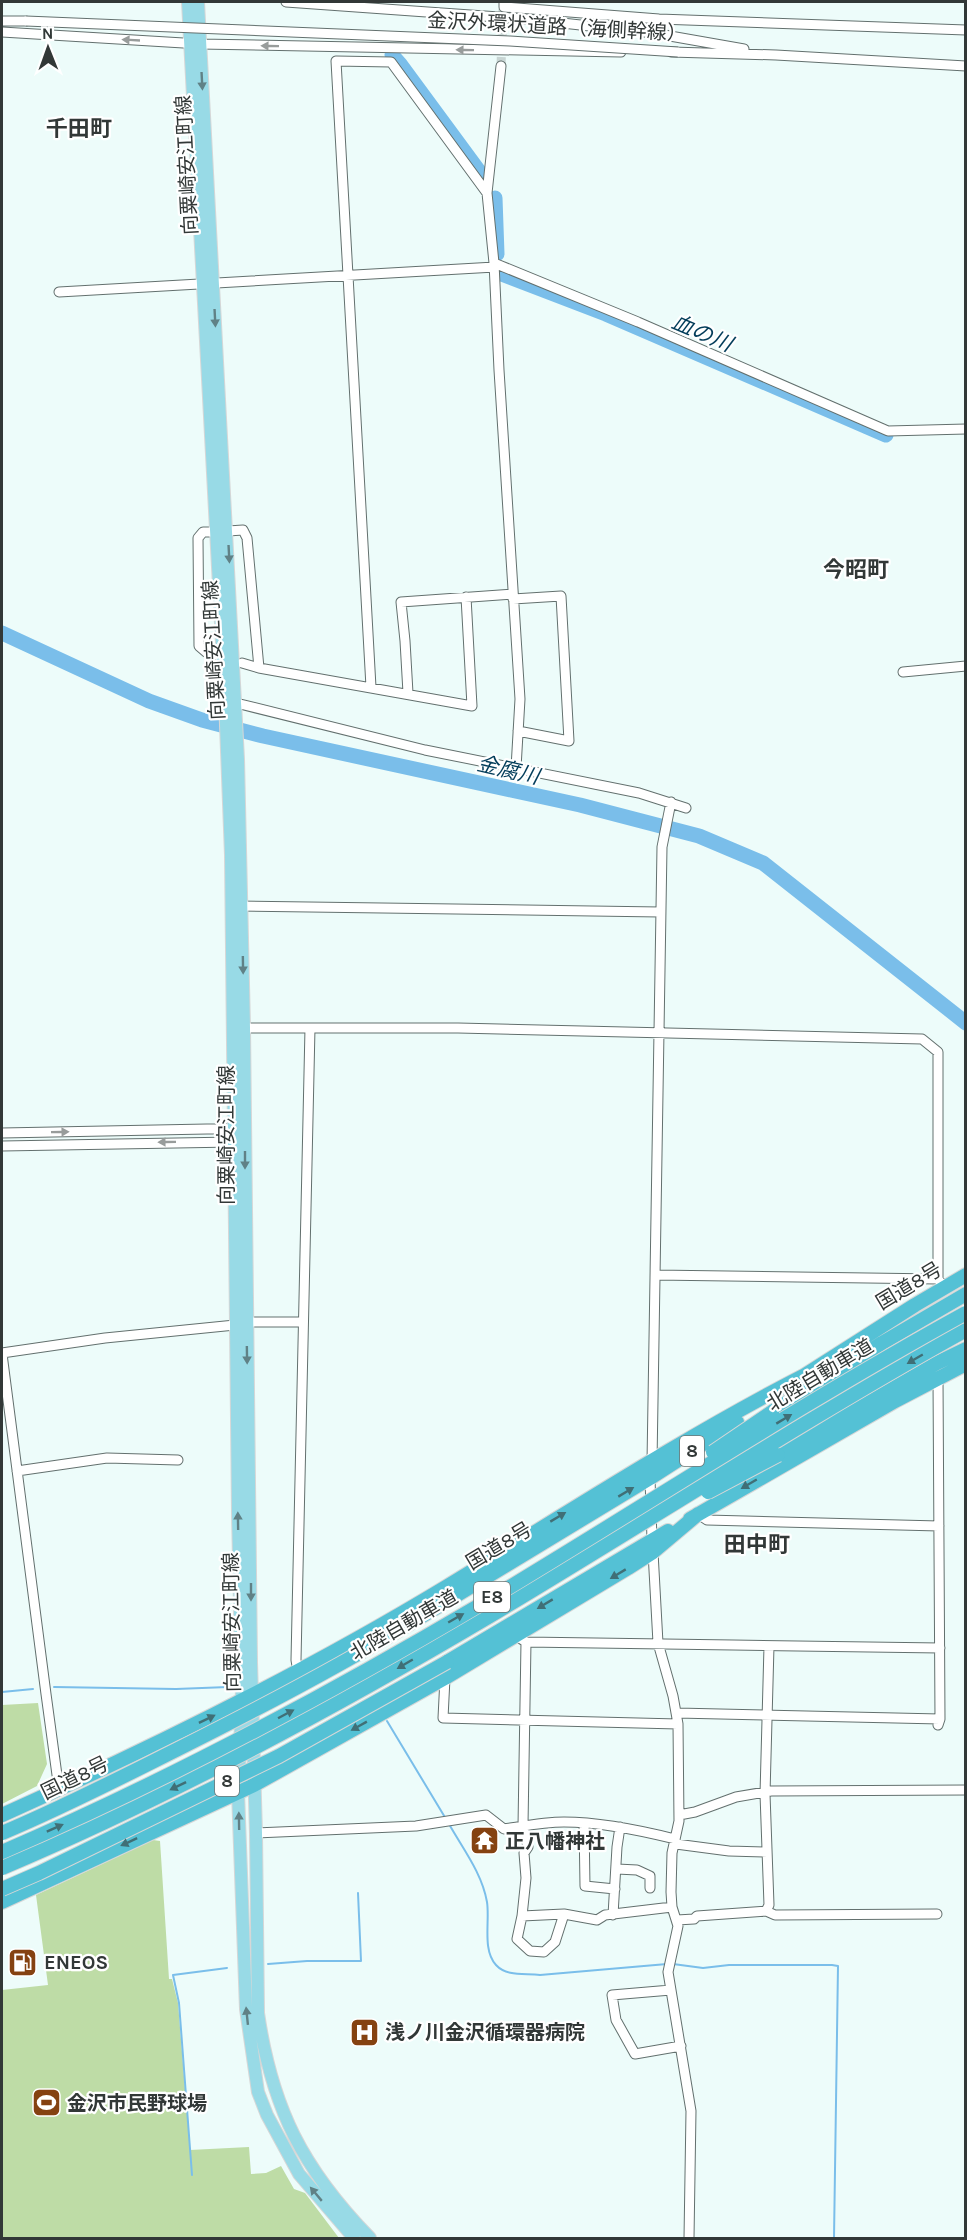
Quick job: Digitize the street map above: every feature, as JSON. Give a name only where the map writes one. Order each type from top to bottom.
[{"type":"highway","name":"国道8号","points":[[2,1833],[67,1805],[221,1727],[370,1647],[650,1478],[749,1414],[941,1283],[966,1275]]},
{"type":"highway","points":[[573,1548],[729,1441],[882,1343],[966,1293]]},
{"type":"highway","name":"北陸自動車道","points":[[2,1852],[188,1765],[290,1712],[460,1616],[845,1382],[966,1313]]},
{"type":"highway","name":"北陸自動車道","points":[[2,1868],[164,1792],[297,1725],[542,1584],[852,1394],[966,1330]]},
{"type":"highway","points":[[542,1584],[579,1566],[663,1516],[966,1350]]},
{"type":"highway","points":[[2,1902],[254,1785],[445,1678],[521,1639],[698,1514],[966,1364]]},
{"type":"highway","points":[[2,1815],[211,1718],[298,1672],[446,1587],[549,1522],[809,1373]]},
{"type":"highway","name":"8","points":[[2,1889],[279,1756],[652,1546]]},
{"type":"main road","name":"向粟崎安江町線","points":[[188,2],[195,44],[233,758],[247,1698],[256,1833],[256,1979],[261,2038],[283,2114],[309,2165],[353,2221],[370,2238]]},
{"type":"main road","name":"向粟崎安江町線","points":[[195,44],[198,2]]},
{"type":"main road","name":"向粟崎安江町線","points":[[247,1698],[238,1792],[245,1992],[258,2092],[267,2115],[300,2174],[354,2238]]},
{"type":"street","points":[[286,2],[526,19],[653,33],[776,55]]},
{"type":"street","points":[[504,2],[504,7],[659,19],[966,30]]},
{"type":"street","name":"金沢外環状道路（海側幹線）","points":[[2,21],[498,40],[678,52],[966,66]]},
{"type":"street","points":[[2,32],[195,44],[678,52]]},
{"type":"street","points":[[371,687],[336,61],[391,62],[487,193]]},
{"type":"street","points":[[501,66],[487,193],[495,265],[520,699],[516,768]]},
{"type":"street","points":[[59,292],[347,276],[495,265],[638,322],[888,431],[966,429]]},
{"type":"street","points":[[216,655],[206,652],[199,646],[198,538],[203,532],[243,530],[247,538],[259,668]]},
{"type":"street","points":[[408,693],[401,602],[466,597],[561,596],[569,741],[518,731]]},
{"type":"street","points":[[242,663],[472,706],[466,597]]},
{"type":"street","points":[[903,672],[966,666]]},
{"type":"street","points":[[230,701],[424,750],[639,793],[686,808]]},
{"type":"street","points":[[652,1462],[660,912],[662,847],[671,804]]},
{"type":"street","points":[[236,906],[660,912]]},
{"type":"street","points":[[238,1028],[470,1029],[922,1039],[938,1052],[941,1283],[655,1275]]},
{"type":"street","points":[[298,1672],[296,1660],[310,1028]]},
{"type":"street","points":[[2,1133],[238,1136]]},
{"type":"street","points":[[2,1146],[238,1136]]},
{"type":"street","points":[[62,1788],[57,1775],[2,1353],[105,1338],[241,1324],[303,1322]]},
{"type":"street","points":[[677,1713],[939,1722],[938,1378]]},
{"type":"street","points":[[17,1471],[108,1458],[178,1460]]},
{"type":"street","points":[[650,1478],[658,1642],[678,1724],[679,1815],[672,1853],[672,1907],[678,1926],[670,1966],[671,1990],[691,2111],[689,2238]]},
{"type":"street","points":[[698,1514],[707,1520],[939,1526]]},
{"type":"street","points":[[564,1914],[555,1942],[544,1952],[530,1951],[517,1939],[526,1878],[524,1853],[528,1848],[523,1826],[525,1721],[521,1639],[940,1648]]},
{"type":"street","points":[[766,1911],[769,1905],[765,1794],[769,1646]]},
{"type":"street","points":[[445,1678],[443,1718],[678,1724]]},
{"type":"street","points":[[679,1815],[695,1812],[736,1797],[765,1794],[771,1791],[966,1790]]},
{"type":"street","points":[[256,1833],[416,1826],[486,1815],[504,1829],[564,1822],[584,1823],[620,1827],[675,1839]]},
{"type":"street","points":[[584,1823],[585,1886],[615,1889]]},
{"type":"street","points":[[613,1915],[620,1827]]},
{"type":"street","points":[[675,1839],[676,1844],[729,1851],[767,1852]]},
{"type":"street","points":[[617,1869],[637,1870],[650,1876],[650,1888]]},
{"type":"street","points":[[522,1916],[564,1914],[597,1920],[605,1915],[672,1907]]},
{"type":"street","points":[[677,1920],[694,1919],[697,1916],[766,1911],[775,1915],[937,1914]]},
{"type":"street","points":[[671,1990],[612,1995],[616,2020],[635,2054],[681,2046]]},
{"type":"street","points":[[300,2174],[309,2165]]},
{"type":"green space","points":[[38,1703],[47,1764],[37,1786],[2,1804],[2,1705]]},
{"type":"green space","points":[[153,1840],[160,1841],[169,1979],[172,1979],[178,2003],[190,2150],[249,2147],[251,2174],[266,2173],[281,2166],[294,2189],[305,2193],[339,2238],[2,2238],[2,1990],[48,1985],[36,1895]]},
{"type":"waterway","name":"血の川","points":[[392,55],[481,174]]},
{"type":"waterway","name":"血の川","points":[[495,198],[497,254]]},
{"type":"waterway","name":"血の川","points":[[499,273],[606,314],[886,435]]},
{"type":"waterway","name":"金腐川","points":[[2,633],[149,701],[202,720],[263,736],[580,805],[699,836],[763,863],[966,1023]]},
{"type":"waterway","points":[[54,1687],[176,1689],[228,1687]]},
{"type":"waterway","points":[[2,1692],[33,1689]]},
{"type":"waterway","points":[[387,1721],[446,1819]]},
{"type":"waterway","points":[[449,1824],[485,1891],[489,1952],[500,1969],[511,1973],[540,1975],[667,1964]]},
{"type":"waterway","points":[[268,1964],[361,1961],[358,1893]]},
{"type":"waterway","points":[[673,1964],[703,1968],[729,1965],[838,1966],[834,2238]]},
{"type":"waterway","points":[[192,2175],[179,2003],[173,1975],[227,1968]]},
{"type":"tunnel","points":[[501,66],[503,9]]},
{"type":"place","name":"正八幡神社","points":[[484,1841]]},
{"type":"place","name":"ENEOS","points":[[23,1962]]},
{"type":"place","name":"浅ノ川金沢循環器病院","points":[[364,2032]]},
{"type":"place","name":"金沢市民野球場","points":[[46,2103]]},
{"type":"district","name":"千田町","points":[[79,129]]},
{"type":"district","name":"今昭町","points":[[856,570]]},
{"type":"district","name":"田中町","points":[[757,1545]]}]
